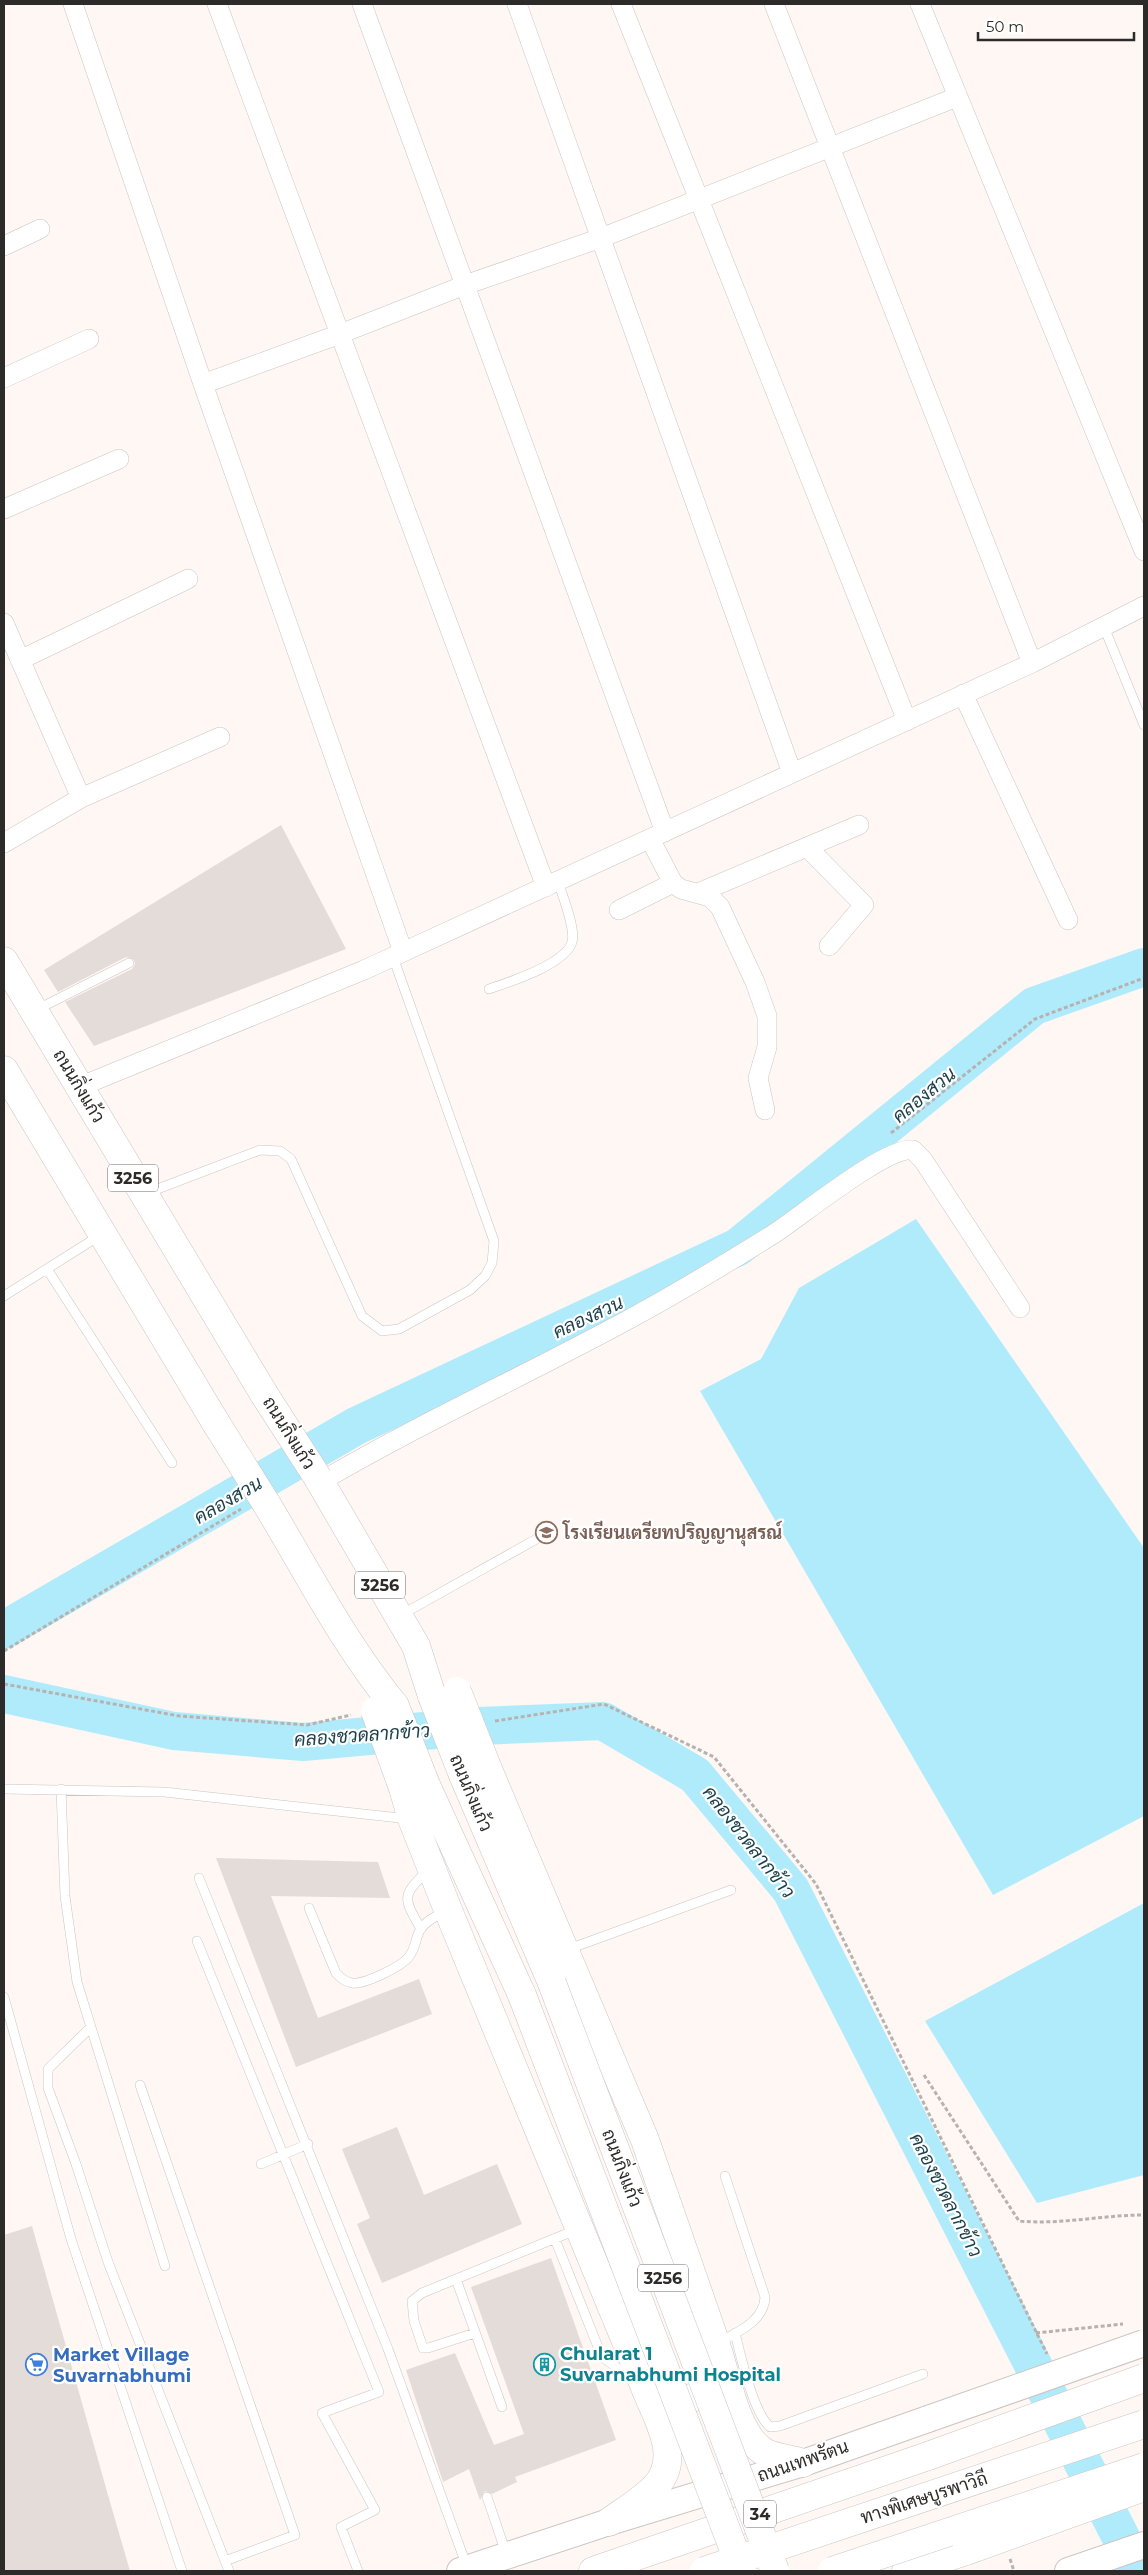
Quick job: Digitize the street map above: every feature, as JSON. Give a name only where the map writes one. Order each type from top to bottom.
[{"type":"main road","name":"ถนนกิ่งแก้ว","points":[[4,961],[264,1394],[319,1480],[445,1694],[552,1983],[775,2571]]},
{"type":"main road","name":"ถนนกิ่งแก้ว","points":[[4,1070],[104,1233],[216,1423],[254,1506],[376,1683],[376,1711],[522,1995],[742,2571]]},
{"type":"main road","points":[[475,1771],[564,1951],[646,2140],[725,2339],[738,2416],[750,2439],[765,2452],[803,2463]]},
{"type":"main road","points":[[414,1786],[412,1820],[666,2439],[669,2457],[665,2473],[655,2487],[609,2522]]},
{"type":"main road","points":[[644,2385],[670,2398],[688,2400],[696,2397],[709,2382],[718,2365],[725,2339]]},
{"type":"main road","name":"ถนนเทพรัตน","points":[[464,2570],[609,2522],[803,2463],[1144,2343]]},
{"type":"main road","name":"ถนนเทพรัตน","points":[[594,2571],[928,2456],[1144,2378]]},
{"type":"main road","name":"ทางพิเศษบูรพาวิถี","points":[[704,2571],[1144,2424]]},
{"type":"main road","points":[[832,2571],[1144,2466]]},
{"type":"main road","points":[[906,2571],[1144,2488]]},
{"type":"main road","points":[[1068,2571],[1144,2545]]},
{"type":"street","points":[[73,4],[398,954]]},
{"type":"street","points":[[217,4],[340,334],[552,884]]},
{"type":"street","points":[[362,4],[465,285],[673,883],[681,889],[710,897],[720,907],[755,982],[768,1016],[767,1047],[758,1078],[765,1110]]},
{"type":"street","points":[[517,4],[792,773]]},
{"type":"street","points":[[621,4],[907,721]]},
{"type":"street","points":[[774,4],[1032,663]]},
{"type":"street","points":[[920,4],[1144,551]]},
{"type":"street","points":[[203,384],[340,334],[465,285],[601,238],[957,97]]},
{"type":"street","points":[[4,246],[40,229]]},
{"type":"street","points":[[4,378],[89,339]]},
{"type":"street","points":[[4,509],[119,459]]},
{"type":"street","points":[[20,660],[188,579]]},
{"type":"street","points":[[80,1087],[398,954],[1032,663],[1144,606]]},
{"type":"street","points":[[4,623],[81,798]]},
{"type":"street","points":[[963,694],[1068,920]]},
{"type":"street","points":[[4,843],[81,798],[220,738]]},
{"type":"street","points":[[698,893],[859,825]]},
{"type":"street","points":[[807,847],[864,905],[829,946]]},
{"type":"street","points":[[619,910],[673,883]]},
{"type":"street","points":[[319,1480],[387,1443],[636,1316],[773,1234],[876,1163],[905,1150],[913,1150],[923,1160],[1020,1308]]},
{"type":"lane","points":[[1104,627],[1144,725]]},
{"type":"lane","points":[[489,989],[518,980],[562,957],[569,948],[573,941],[572,929],[552,884]]},
{"type":"lane","points":[[143,1194],[260,1150],[280,1151],[291,1159],[362,1316],[382,1331],[399,1329],[470,1290],[485,1276],[492,1262],[494,1241],[398,954]]},
{"type":"lane","points":[[34,1011],[129,963]]},
{"type":"lane","points":[[4,1296],[104,1233]]},
{"type":"lane","points":[[47,1269],[172,1463]]},
{"type":"lane","points":[[398,1616],[540,1537]]},
{"type":"lane","points":[[4,1790],[164,1792],[412,1820]]},
{"type":"lane","points":[[61,1790],[65,1896],[77,1982],[164,2266]]},
{"type":"lane","points":[[420,1929],[407,1904],[407,1894],[431,1867]]},
{"type":"lane","points":[[199,1878],[308,2144],[388,2349],[464,2570]]},
{"type":"lane","points":[[564,1951],[731,1890]]},
{"type":"lane","points":[[309,1908],[336,1972],[341,1979],[351,1983],[360,1983],[388,1971],[407,1959],[413,1951],[420,1929],[448,1910]]},
{"type":"lane","points":[[197,1940],[379,2392],[322,2413],[375,2510],[341,2527],[358,2571]]},
{"type":"lane","points":[[4,1997],[71,2239],[182,2571]]},
{"type":"lane","points":[[91,2027],[48,2069],[48,2088],[76,2164],[108,2262],[229,2571]]},
{"type":"lane","points":[[140,2085],[295,2535],[225,2561]]},
{"type":"lane","points":[[261,2164],[308,2144]]},
{"type":"lane","points":[[725,2176],[765,2297],[764,2307],[756,2319],[725,2339],[744,2368],[763,2421],[770,2427],[780,2426],[923,2374]]},
{"type":"lane","points":[[476,2333],[428,2348],[420,2344],[412,2301],[416,2296],[580,2228]]},
{"type":"lane","points":[[555,2239],[602,2357],[625,2376],[644,2385]]},
{"type":"lane","points":[[456,2279],[502,2407]]},
{"type":"lane","points":[[487,2496],[507,2556]]},
{"type":"path","points":[[890,1134],[1035,1019],[1144,978]]},
{"type":"path","points":[[4,1651],[254,1506]]},
{"type":"path","points":[[4,1684],[179,1716],[307,1725],[344,1715],[376,1711]]},
{"type":"path","points":[[487,1722],[604,1704],[714,1758],[816,1884],[1050,2359]]},
{"type":"path","points":[[924,2075],[1019,2221],[1047,2224],[1114,2215],[1144,2216]]},
{"type":"path","points":[[1036,2333],[1125,2324]]},
{"type":"water","points":[[916,1219],[1144,1548],[1144,1816],[993,1895],[700,1391],[761,1359],[799,1288]]},
{"type":"water","points":[[1144,1903],[1144,2175],[1037,2203],[925,2021]]},
{"type":"building","points":[[281,825],[346,949],[94,1046],[65,1002],[132,969],[135,964],[134,960],[126,957],[58,992],[44,970]]},
{"type":"building","points":[[216,1858],[378,1862],[390,1898],[271,1896],[318,2018],[419,1979],[432,2014],[296,2067]]},
{"type":"building","points":[[397,2127],[424,2195],[497,2164],[522,2224],[382,2283],[357,2224],[370,2218],[342,2149]]},
{"type":"building","name":"Market Village Suvarnabhumi","points":[[32,2226],[130,2571],[4,2571],[4,2235]]},
{"type":"building","name":"Chularat 1 Suvarnabhumi Hospital","points":[[551,2258],[616,2440],[515,2477],[517,2482],[492,2494],[485,2491],[480,2500],[469,2469],[443,2482],[406,2370],[455,2353],[494,2445],[524,2434],[471,2287]]},
{"type":"waterway","name":"คลองสวน","points":[[4,1630],[356,1426],[738,1247],[1034,1006],[1144,967]]},
{"type":"waterway","name":"คลองชวดลากข้าว","points":[[4,1694],[174,1731],[303,1742],[479,1726],[603,1721],[695,1775],[791,1890],[1138,2571]]},
{"type":"place","name":"โรงเรียนเตรียทปริญญานุสรณ์","points":[[547,1533]]},
{"type":"place","name":"Chularat 1 Suvarnabhumi Hospital","points":[[544,2364]]},
{"type":"place","name":"Market Village Suvarnabhumi","points":[[37,2365]]}]
